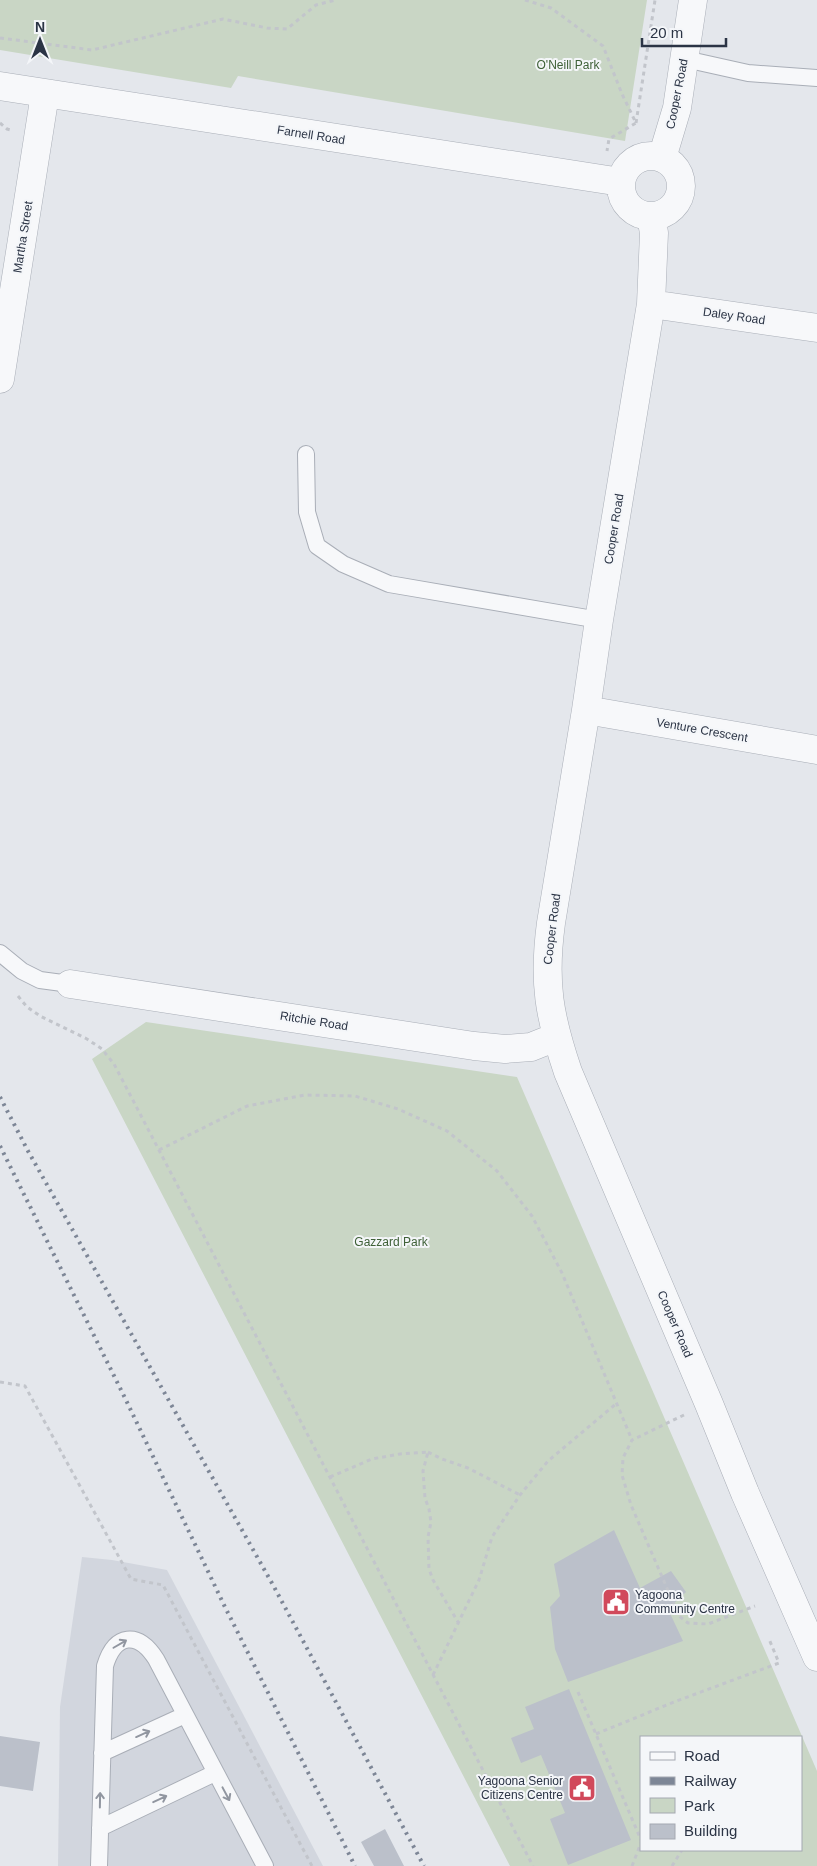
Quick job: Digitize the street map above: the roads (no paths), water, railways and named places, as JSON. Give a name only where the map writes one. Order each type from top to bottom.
[{"type":"street","name":"Cooper Road","points":[[662,158],[677,108],[694,0]]},
{"type":"street","name":"Farnell Road","points":[[0,86],[612,180]]},
{"type":"street","name":"Martha Street","points":[[0,379],[45,94]]},
{"type":"street","points":[[653,156],[662,158],[671,164],[681,181],[680,192],[677,201],[670,209],[661,214],[651,216],[641,214],[632,209],[612,180],[624,173],[636,160],[653,156]]},
{"type":"street","name":"Cooper Road","points":[[651,216],[654,233],[651,304],[547,951],[549,1007],[556,1037],[568,1072],[745,1492],[817,1657]]},
{"type":"street","name":"Daley Road","points":[[651,304],[817,328]]},
{"type":"street","name":"Venture Crescent","points":[[586,710],[817,750]]},
{"type":"street","name":"Ritchie Road","points":[[70,984],[474,1046],[504,1049],[531,1047],[556,1037]]},
{"type":"lane","points":[[684,59],[748,73],[817,78]]},
{"type":"lane","points":[[306,454],[307,512],[316,546],[343,564],[389,584],[599,620]]},
{"type":"lane","points":[[0,953],[22,971],[40,980],[70,984]]},
{"type":"lane","points":[[99,1866],[105,1666],[108,1655],[115,1645],[126,1640],[139,1641],[149,1649],[265,1866]]},
{"type":"lane","points":[[102,1753],[185,1715]]},
{"type":"lane","points":[[100,1828],[215,1773]]},
{"type":"railway","points":[[0,1097],[28,1151],[273,1585],[424,1866]]},
{"type":"railway","points":[[0,1146],[125,1398],[225,1607],[355,1866]]},
{"type":"place","name":"Yagoona Community Centre","points":[[616,1602]]},
{"type":"place","name":"Yagoona Senior Citizens Centre","points":[[582,1788]]},
{"type":"park label","name":"O'Neill Park","points":[[568,65]]},
{"type":"park label","name":"Gazzard Park","points":[[391,1242]]}]
